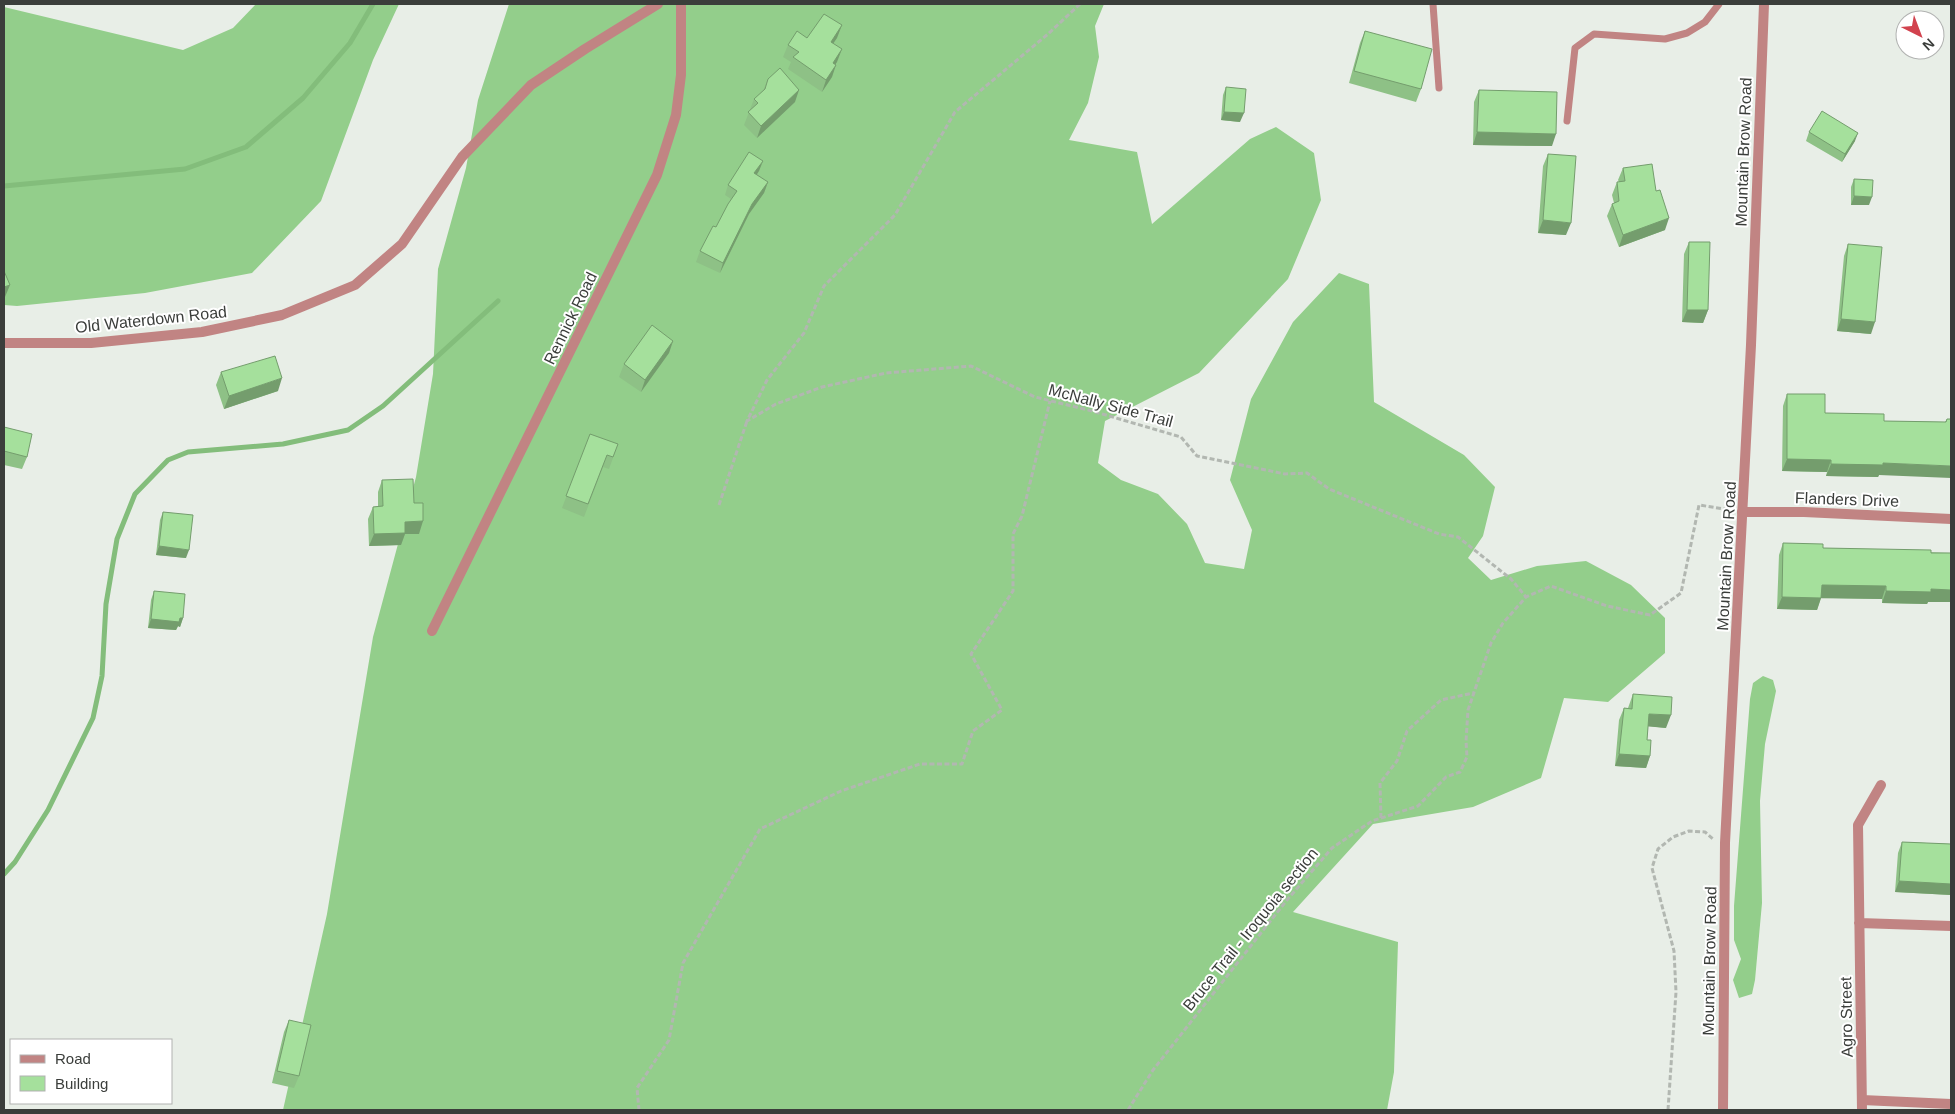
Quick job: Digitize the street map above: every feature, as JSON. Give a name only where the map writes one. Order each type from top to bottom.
[{"type":"street","name":"Old Waterdown Road","points":[[4,343],[91,342],[202,332],[282,315],[355,285],[402,244],[462,157],[531,85],[658,4]]},
{"type":"street","name":"Rennick Road","points":[[432,631],[657,175],[676,115],[681,74],[681,4]]},
{"type":"street","name":"Mountain Brow Road","points":[[1723,1110],[1725,843],[1751,346],[1764,4]]},
{"type":"street","name":"Flanders Drive","points":[[1742,512],[1804,512],[1951,518]]},
{"type":"street","name":"Agro Street","points":[[1862,1105],[1858,825],[1881,786]]},
{"type":"street","points":[[1859,923],[1951,926]]},
{"type":"street","points":[[1862,1105],[1951,1104]]},
{"type":"lane","points":[[1433,4],[1439,88]]},
{"type":"lane","points":[[1568,121],[1575,48],[1594,34],[1665,39],[1687,33],[1705,22],[1719,4]]},
{"type":"path","points":[[719,505],[747,421],[767,380],[804,333],[824,286],[895,215],[955,112],[1048,34],[1080,4]]},
{"type":"path","name":"McNally Side Trail","points":[[747,421],[776,404],[822,387],[886,373],[971,366],[1034,397],[1092,411],[1181,437],[1197,456],[1285,474],[1307,473],[1329,490],[1439,534],[1458,537],[1511,579],[1526,597]]},
{"type":"path","points":[[638,1110],[637,1088],[669,1040],[683,963],[760,829],[841,791],[920,764],[962,764],[973,731],[1002,710],[971,654],[1013,590],[1013,534],[1022,516],[1050,401]]},
{"type":"path","name":"Bruce Trail - Iroquoia section","points":[[1128,1110],[1152,1070],[1312,870],[1332,848],[1372,821],[1418,806],[1446,777],[1460,772],[1467,757],[1468,710],[1491,643],[1503,623],[1526,597],[1551,586],[1607,606],[1650,615],[1681,593],[1699,504],[1742,512]]},
{"type":"path","points":[[1381,818],[1380,783],[1398,761],[1407,731],[1441,700],[1473,693]]},
{"type":"path","points":[[1668,1110],[1676,992],[1674,951],[1652,868],[1658,850],[1672,837],[1689,831],[1705,832],[1714,840],[1725,843]]},
{"type":"green space","points":[[256,4],[399,4],[373,60],[321,201],[252,273],[145,293],[17,306],[4,305],[4,7],[183,50],[233,28]]},
{"type":"green space","points":[[509,4],[1104,4],[1095,26],[1099,57],[1088,103],[1069,140],[1137,152],[1152,224],[1250,139],[1276,127],[1314,153],[1321,200],[1288,279],[1199,373],[1105,421],[1098,463],[1121,480],[1158,494],[1187,524],[1205,563],[1244,569],[1252,530],[1230,480],[1251,399],[1293,322],[1339,273],[1369,284],[1374,402],[1464,455],[1495,487],[1483,536],[1468,558],[1491,580],[1537,566],[1586,561],[1631,585],[1665,618],[1665,653],[1608,702],[1564,698],[1541,778],[1473,807],[1373,824],[1293,912],[1398,942],[1394,1072],[1387,1110],[283,1110],[327,914],[373,637],[416,477],[433,374],[438,269],[466,168],[478,100]]},
{"type":"green space","points":[[1763,676],[1773,680],[1776,691],[1765,744],[1760,801],[1762,903],[1752,994],[1739,998],[1733,980],[1741,959],[1734,940],[1734,906],[1750,699],[1753,683]]},
{"type":"building","points":[[824,14],[842,25],[831,42],[842,49],[833,63],[836,65],[826,80],[793,57],[799,52],[788,45],[797,31],[807,38]]},
{"type":"building","points":[[1365,31],[1432,49],[1421,89],[1354,71]]},
{"type":"building","points":[[780,68],[799,90],[761,126],[748,112],[758,103],[754,99],[765,89],[768,79]]},
{"type":"building","points":[[1226,87],[1246,89],[1244,113],[1224,112]]},
{"type":"building","points":[[1479,90],[1557,92],[1556,134],[1477,132]]},
{"type":"building","points":[[1822,111],[1858,133],[1845,154],[1809,132]]},
{"type":"building","points":[[749,152],[763,161],[754,173],[768,182],[752,204],[723,263],[700,251],[713,226],[716,227],[737,191],[728,185]]},
{"type":"building","points":[[1548,154],[1576,156],[1571,223],[1543,220]]},
{"type":"building","points":[[1652,164],[1656,191],[1660,190],[1669,218],[1623,235],[1612,204],[1619,201],[1617,182],[1625,181],[1623,168]]},
{"type":"building","points":[[1854,179],[1873,180],[1872,197],[1854,196]]},
{"type":"building","points":[[1689,242],[1710,242],[1708,310],[1687,310]]},
{"type":"building","points":[[1848,244],[1882,247],[1875,322],[1841,319]]},
{"type":"building","points":[[4,271],[10,285],[4,287]]},
{"type":"building","points":[[652,325],[673,341],[645,380],[624,364]]},
{"type":"building","points":[[275,356],[282,378],[229,396],[221,372]]},
{"type":"building","points":[[1787,394],[1825,394],[1825,413],[1884,414],[1884,421],[1946,422],[1947,419],[1951,419],[1951,466],[1883,463],[1883,465],[1831,464],[1831,460],[1787,459]]},
{"type":"building","points":[[4,427],[32,434],[27,457],[4,451]]},
{"type":"building","points":[[590,434],[618,444],[613,457],[607,455],[588,504],[566,496]]},
{"type":"building","points":[[413,479],[414,503],[423,503],[423,521],[405,522],[405,533],[374,534],[373,507],[383,506],[382,480]]},
{"type":"building","points":[[163,512],[193,515],[189,550],[159,546]]},
{"type":"building","points":[[1783,543],[1823,544],[1823,548],[1931,550],[1931,553],[1951,553],[1951,590],[1931,589],[1931,592],[1886,591],[1886,586],[1822,585],[1821,598],[1782,597]]},
{"type":"building","points":[[154,591],[185,594],[183,618],[180,618],[179,622],[151,619]]},
{"type":"building","points":[[1633,694],[1672,697],[1671,715],[1649,714],[1647,740],[1651,740],[1650,756],[1619,754],[1624,708],[1632,709]]},
{"type":"building","points":[[1902,842],[1951,844],[1951,884],[1899,881]]},
{"type":"building","points":[[289,1020],[311,1025],[299,1076],[277,1071]]},
{"type":"waterway","points":[[4,186],[185,169],[246,147],[303,98],[350,43],[373,4]]},
{"type":"waterway","points":[[4,874],[15,862],[48,810],[93,718],[102,676],[106,604],[117,539],[135,494],[168,460],[188,452],[283,444],[348,430],[383,406],[498,301]]}]
